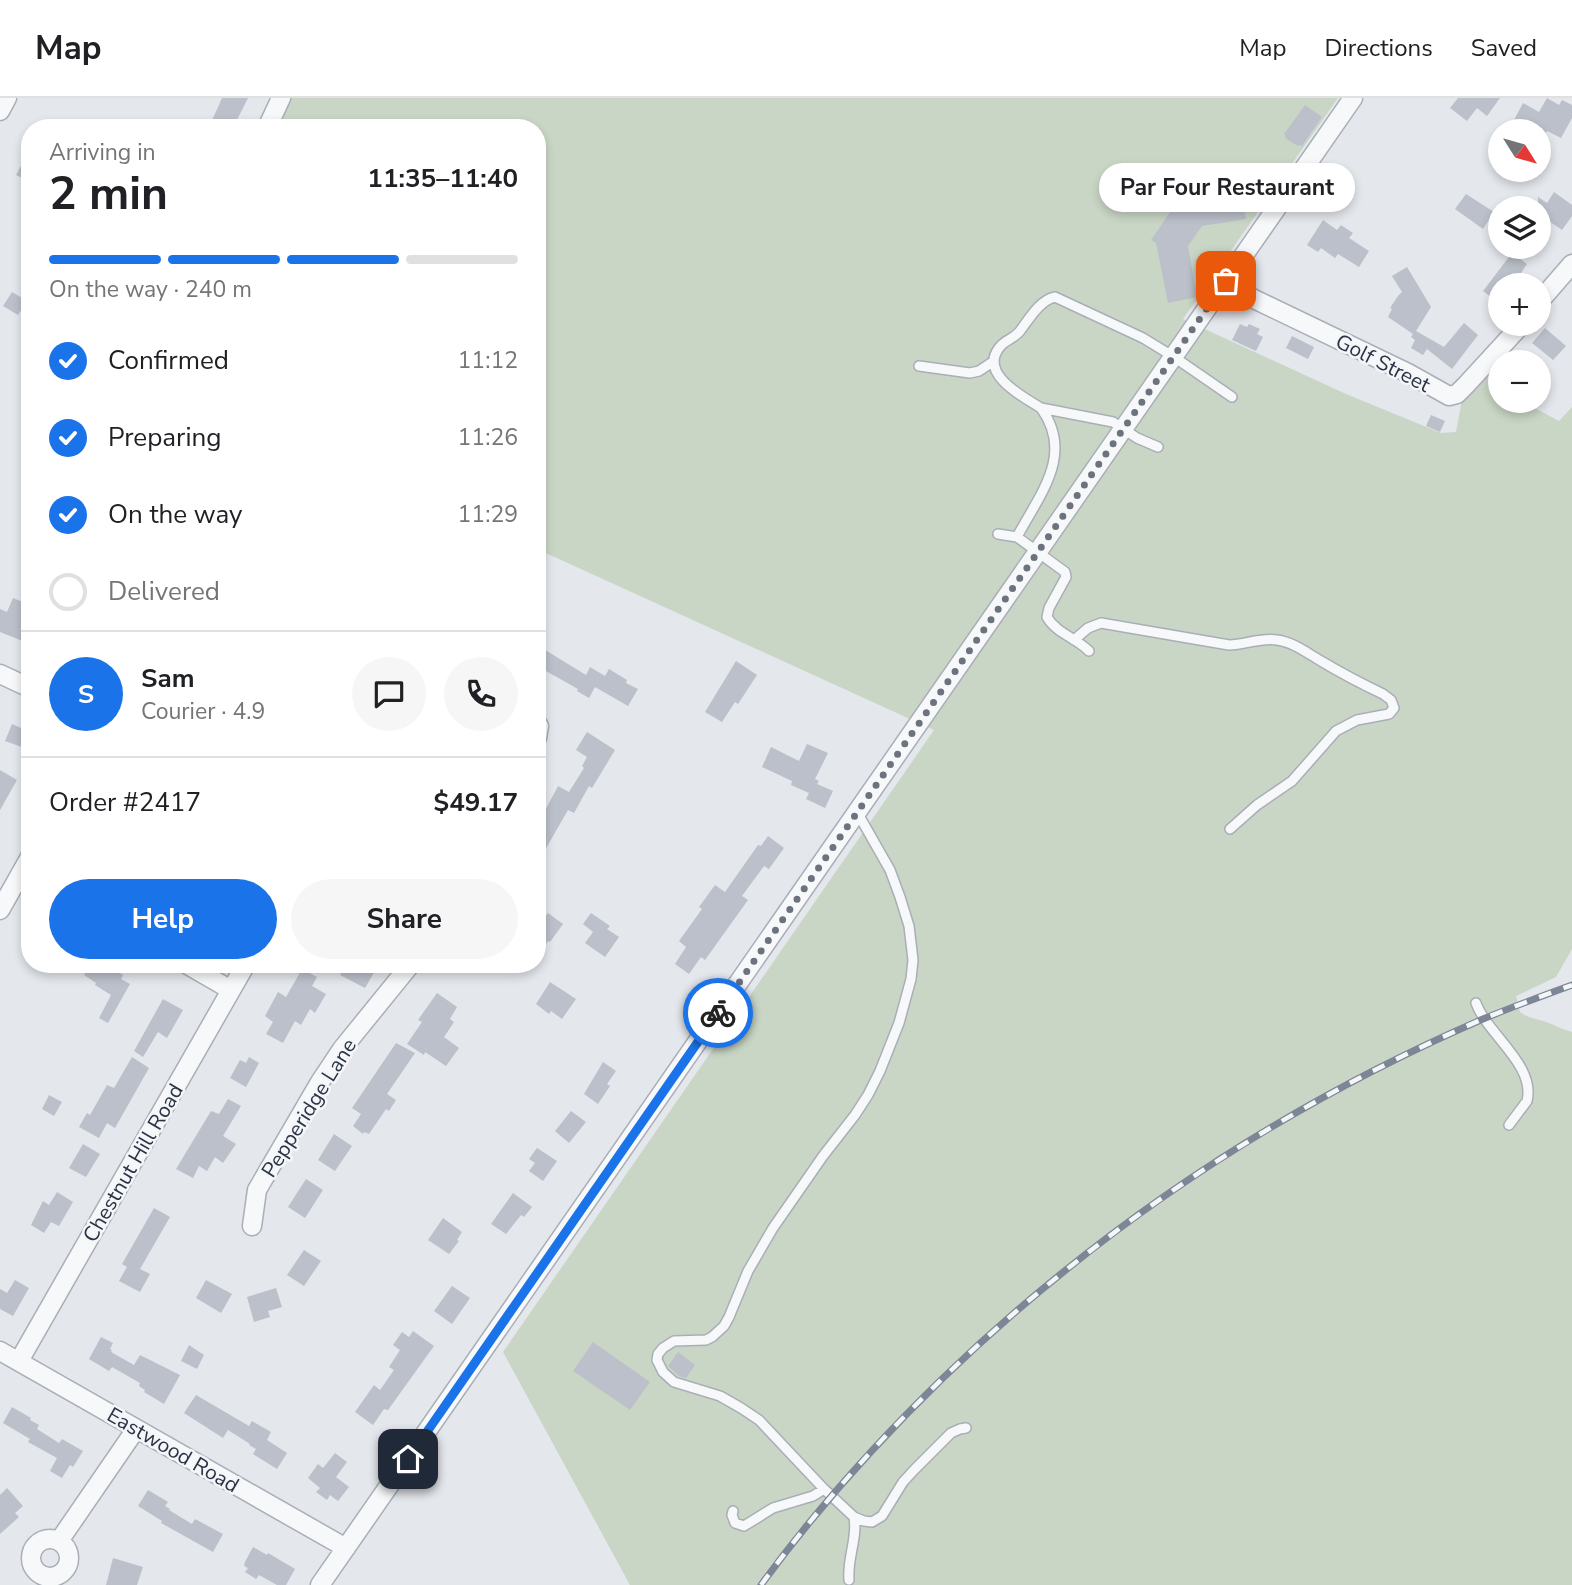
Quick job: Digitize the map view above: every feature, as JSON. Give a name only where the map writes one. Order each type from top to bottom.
[{"type":"street","points":[[0,111],[7,98]]},
{"type":"street","points":[[271,119],[281,98]]},
{"type":"street","points":[[320,1585],[1353,98]]},
{"type":"street","points":[[1551,288],[1572,264]]},
{"type":"street","name":"Golf Street","points":[[1226,281],[1254,299],[1408,373],[1448,396],[1457,394],[1512,336]]},
{"type":"street","points":[[0,674],[21,684]]},
{"type":"street","points":[[0,910],[21,877]]},
{"type":"street","points":[[202,973],[232,990]]},
{"type":"street","name":"Chestnut Hill Road","points":[[19,1362],[241,973]]},
{"type":"street","name":"Pepperidge Lane","points":[[252,1226],[257,1190],[320,1082],[342,1049],[404,973]]},
{"type":"street","name":"Eastwood Road","points":[[0,1351],[346,1548]]},
{"type":"street","points":[[59,1541],[136,1429]]},
{"type":"lane","points":[[1158,447],[1137,438],[1113,422],[1041,408],[998,376],[994,361],[1001,345],[1015,338],[1035,312],[1052,298],[1059,299],[1132,332],[1232,397]]},
{"type":"lane","points":[[919,366],[970,373],[979,371],[994,361]]},
{"type":"lane","points":[[1017,537],[1049,480],[1054,463],[1056,446],[1053,433],[1041,408]]},
{"type":"lane","points":[[998,534],[1017,537],[1065,572],[1066,577],[1047,617],[1050,623],[1089,651]]},
{"type":"lane","points":[[1073,640],[1088,628],[1101,623],[1229,645],[1274,639],[1292,644],[1383,694],[1393,703],[1394,708],[1389,715],[1357,720],[1342,727],[1292,781],[1257,805],[1230,830]]},
{"type":"lane","points":[[857,812],[890,870],[909,926],[913,960],[911,979],[899,1023],[868,1095],[773,1228],[748,1271],[724,1326],[712,1338],[706,1340],[674,1341],[663,1348],[657,1360],[663,1372],[674,1382],[720,1396],[753,1415],[853,1517],[869,1522],[882,1516],[903,1482],[951,1433],[966,1428]]},
{"type":"lane","points":[[1476,1003],[1486,1022],[1516,1061],[1527,1084],[1527,1101],[1510,1125]]},
{"type":"lane","points":[[733,1511],[735,1523],[744,1526],[773,1508],[813,1496],[824,1489]]},
{"type":"lane","points":[[849,1580],[849,1558],[855,1531],[853,1517]]},
{"type":"green space","points":[[291,98],[1338,98],[1183,319],[1346,394],[1441,433],[1456,432],[1462,400],[1484,375],[1488,378],[1488,413],[1544,413],[1559,421],[1572,407],[1572,949],[1556,977],[1516,996],[1523,1014],[1572,1032],[1572,1585],[630,1585],[503,1352],[934,730],[546,553],[546,119],[281,119]]},
{"type":"building","points":[[222,98],[248,98],[238,119],[213,119]]},
{"type":"building","points":[[1458,98],[1500,98],[1487,116],[1477,108],[1467,121],[1450,108]]},
{"type":"building","points":[[1547,98],[1559,105],[1562,100],[1572,105],[1572,118],[1561,138],[1551,133],[1551,119],[1515,119],[1523,103],[1539,112]]},
{"type":"building","points":[[1305,105],[1322,117],[1302,146],[1298,146],[1285,138],[1284,134]]},
{"type":"building","points":[[1240,188],[1246,219],[1202,226],[1188,246],[1197,297],[1168,303],[1156,243],[1151,240],[1183,193],[1188,197]]},
{"type":"building","points":[[1554,192],[1572,205],[1572,216],[1562,230],[1551,222],[1551,197]]},
{"type":"building","points":[[1466,194],[1488,208],[1488,221],[1483,229],[1455,209]]},
{"type":"building","points":[[1323,220],[1337,230],[1341,225],[1353,233],[1349,238],[1369,251],[1359,267],[1338,254],[1335,258],[1321,248],[1318,252],[1307,245]]},
{"type":"building","points":[[1507,259],[1520,259],[1527,264],[1521,273],[1497,273]]},
{"type":"building","points":[[1407,267],[1431,307],[1416,331],[1444,347],[1464,323],[1478,335],[1452,369],[1427,349],[1423,355],[1411,348],[1415,340],[1411,337],[1413,334],[1388,317],[1392,309],[1390,308],[1402,292],[1392,276]]},
{"type":"building","points":[[12,292],[21,297],[21,310],[18,315],[3,306]]},
{"type":"building","points":[[1240,324],[1247,327],[1249,324],[1260,329],[1257,334],[1263,337],[1256,351],[1232,340]]},
{"type":"building","points":[[1551,333],[1566,346],[1553,360],[1551,350],[1541,350],[1532,343],[1538,336],[1551,336]]},
{"type":"building","points":[[1292,336],[1314,347],[1308,359],[1286,348]]},
{"type":"building","points":[[1431,415],[1445,421],[1440,432],[1426,426]]},
{"type":"building","points":[[13,598],[21,601],[21,640],[0,632],[0,609],[7,612]]},
{"type":"building","points":[[546,651],[586,675],[590,667],[605,676],[609,669],[638,689],[628,706],[595,687],[589,698],[577,691],[578,689],[546,671]]},
{"type":"building","points":[[736,661],[757,675],[722,722],[705,712]]},
{"type":"building","points":[[12,724],[21,728],[21,747],[5,741]]},
{"type":"building","points":[[587,732],[615,750],[592,788],[589,786],[574,813],[568,810],[546,848],[546,809],[558,786],[569,792],[584,768],[582,766],[587,757],[576,750]]},
{"type":"building","points":[[807,744],[828,753],[815,779],[819,781],[817,784],[833,791],[825,808],[806,799],[809,793],[791,785],[792,781],[762,767],[771,747],[799,761]]},
{"type":"building","points":[[0,770],[17,780],[0,810]]},
{"type":"building","points":[[768,836],[784,848],[769,869],[764,866],[742,896],[748,900],[705,960],[701,957],[689,974],[675,964],[686,947],[679,941],[715,885],[725,892],[758,845],[761,846]]},
{"type":"building","points":[[548,913],[563,924],[546,944]]},
{"type":"building","points":[[591,913],[610,926],[607,929],[619,937],[605,957],[585,943],[593,932],[583,924]]},
{"type":"building","points":[[120,973],[123,975],[121,979],[130,984],[108,1023],[99,1018],[111,995],[84,975]]},
{"type":"building","points":[[300,973],[310,973],[317,977],[312,986],[326,994],[315,1013],[310,1009],[301,1025],[295,1021],[283,1043],[266,1034],[273,1022],[265,1016],[278,992],[286,997]]},
{"type":"building","points":[[341,973],[374,973],[365,988],[340,975]]},
{"type":"building","points":[[550,982],[576,999],[562,1019],[551,1011],[549,1014],[536,1004]]},
{"type":"building","points":[[437,993],[457,1007],[450,1019],[454,1022],[444,1037],[459,1048],[446,1066],[407,1044],[422,1022],[418,1020]]},
{"type":"building","points":[[163,999],[183,1010],[167,1038],[158,1032],[143,1057],[134,1051]]},
{"type":"building","points":[[396,1043],[415,1053],[387,1094],[396,1100],[389,1111],[386,1109],[369,1134],[363,1134],[353,1126],[361,1114],[352,1108]]},
{"type":"building","points":[[132,1057],[149,1068],[115,1128],[107,1123],[99,1138],[79,1127],[87,1113],[90,1115],[107,1085],[114,1088]]},
{"type":"building","points":[[249,1057],[259,1063],[246,1087],[230,1078],[240,1060],[246,1063]]},
{"type":"building","points":[[603,1062],[616,1071],[598,1104],[584,1094]]},
{"type":"building","points":[[49,1095],[62,1102],[54,1116],[42,1109]]},
{"type":"building","points":[[228,1099],[241,1106],[223,1136],[236,1144],[223,1163],[215,1157],[207,1171],[199,1166],[193,1178],[176,1169],[211,1111],[219,1114]]},
{"type":"building","points":[[571,1111],[586,1122],[569,1143],[555,1131]]},
{"type":"building","points":[[334,1134],[352,1146],[335,1171],[318,1160]]},
{"type":"building","points":[[83,1144],[100,1154],[86,1177],[69,1168]]},
{"type":"building","points":[[537,1148],[557,1161],[543,1181],[529,1171],[535,1163],[529,1159]]},
{"type":"building","points":[[306,1179],[323,1190],[305,1218],[288,1207]]},
{"type":"building","points":[[57,1192],[73,1202],[59,1226],[51,1222],[44,1233],[31,1225],[43,1201],[49,1205]]},
{"type":"building","points":[[513,1193],[532,1207],[524,1217],[521,1215],[506,1234],[491,1224]]},
{"type":"building","points":[[154,1208],[170,1217],[140,1269],[150,1274],[140,1292],[119,1281],[127,1267],[122,1264]]},
{"type":"building","points":[[443,1218],[462,1232],[449,1254],[428,1240]]},
{"type":"building","points":[[304,1250],[321,1261],[304,1286],[287,1275]]},
{"type":"building","points":[[15,1280],[29,1288],[13,1316],[0,1309],[0,1289],[7,1293]]},
{"type":"building","points":[[206,1280],[232,1294],[221,1313],[196,1298]]},
{"type":"building","points":[[452,1286],[470,1298],[452,1324],[434,1311]]},
{"type":"building","points":[[276,1288],[282,1307],[268,1311],[270,1317],[254,1322],[247,1297]]},
{"type":"building","points":[[413,1331],[434,1346],[388,1410],[384,1409],[373,1425],[355,1412],[374,1385],[380,1390],[394,1370],[389,1367],[400,1350],[393,1345],[402,1332],[409,1337]]},
{"type":"building","points":[[101,1337],[113,1343],[111,1352],[134,1365],[140,1355],[180,1375],[164,1404],[144,1392],[139,1386],[140,1383],[112,1367],[109,1371],[89,1359]]},
{"type":"building","points":[[593,1342],[650,1382],[630,1410],[573,1371]]},
{"type":"building","points":[[189,1345],[204,1355],[197,1369],[181,1361]]},
{"type":"building","points":[[678,1352],[695,1365],[686,1378],[679,1376],[668,1366]]},
{"type":"building","points":[[196,1395],[249,1426],[252,1421],[271,1432],[267,1440],[287,1453],[277,1469],[253,1454],[256,1449],[228,1430],[223,1438],[184,1413]]},
{"type":"building","points":[[12,1407],[31,1418],[30,1420],[39,1425],[37,1429],[59,1443],[62,1439],[83,1451],[62,1478],[50,1471],[57,1458],[28,1442],[30,1439],[3,1423]]},
{"type":"building","points":[[335,1453],[347,1462],[336,1477],[349,1487],[338,1501],[330,1495],[327,1500],[316,1492],[320,1488],[308,1478],[318,1464],[323,1468]]},
{"type":"building","points":[[7,1488],[23,1506],[15,1513],[19,1517],[0,1534],[0,1495]]},
{"type":"building","points":[[148,1490],[168,1502],[165,1506],[169,1510],[192,1524],[195,1519],[223,1534],[213,1552],[161,1523],[162,1521],[138,1506]]},
{"type":"building","points":[[253,1547],[295,1569],[286,1585],[277,1585],[259,1575],[256,1579],[245,1572],[248,1568],[244,1566],[245,1562]]},
{"type":"building","points":[[113,1558],[143,1567],[137,1585],[106,1585]]},
{"type":"railway","points":[[761,1585],[803,1530],[848,1478],[943,1378],[1065,1270],[1130,1221],[1265,1131],[1336,1091],[1483,1019],[1572,985]]},
{"type":"way so far","points":[[718,1013],[1226,281]]},
{"type":"place","name":"Par Four Restaurant","points":[[1226,281]]},
{"type":"route","points":[[408,1459],[718,1013]]}]
